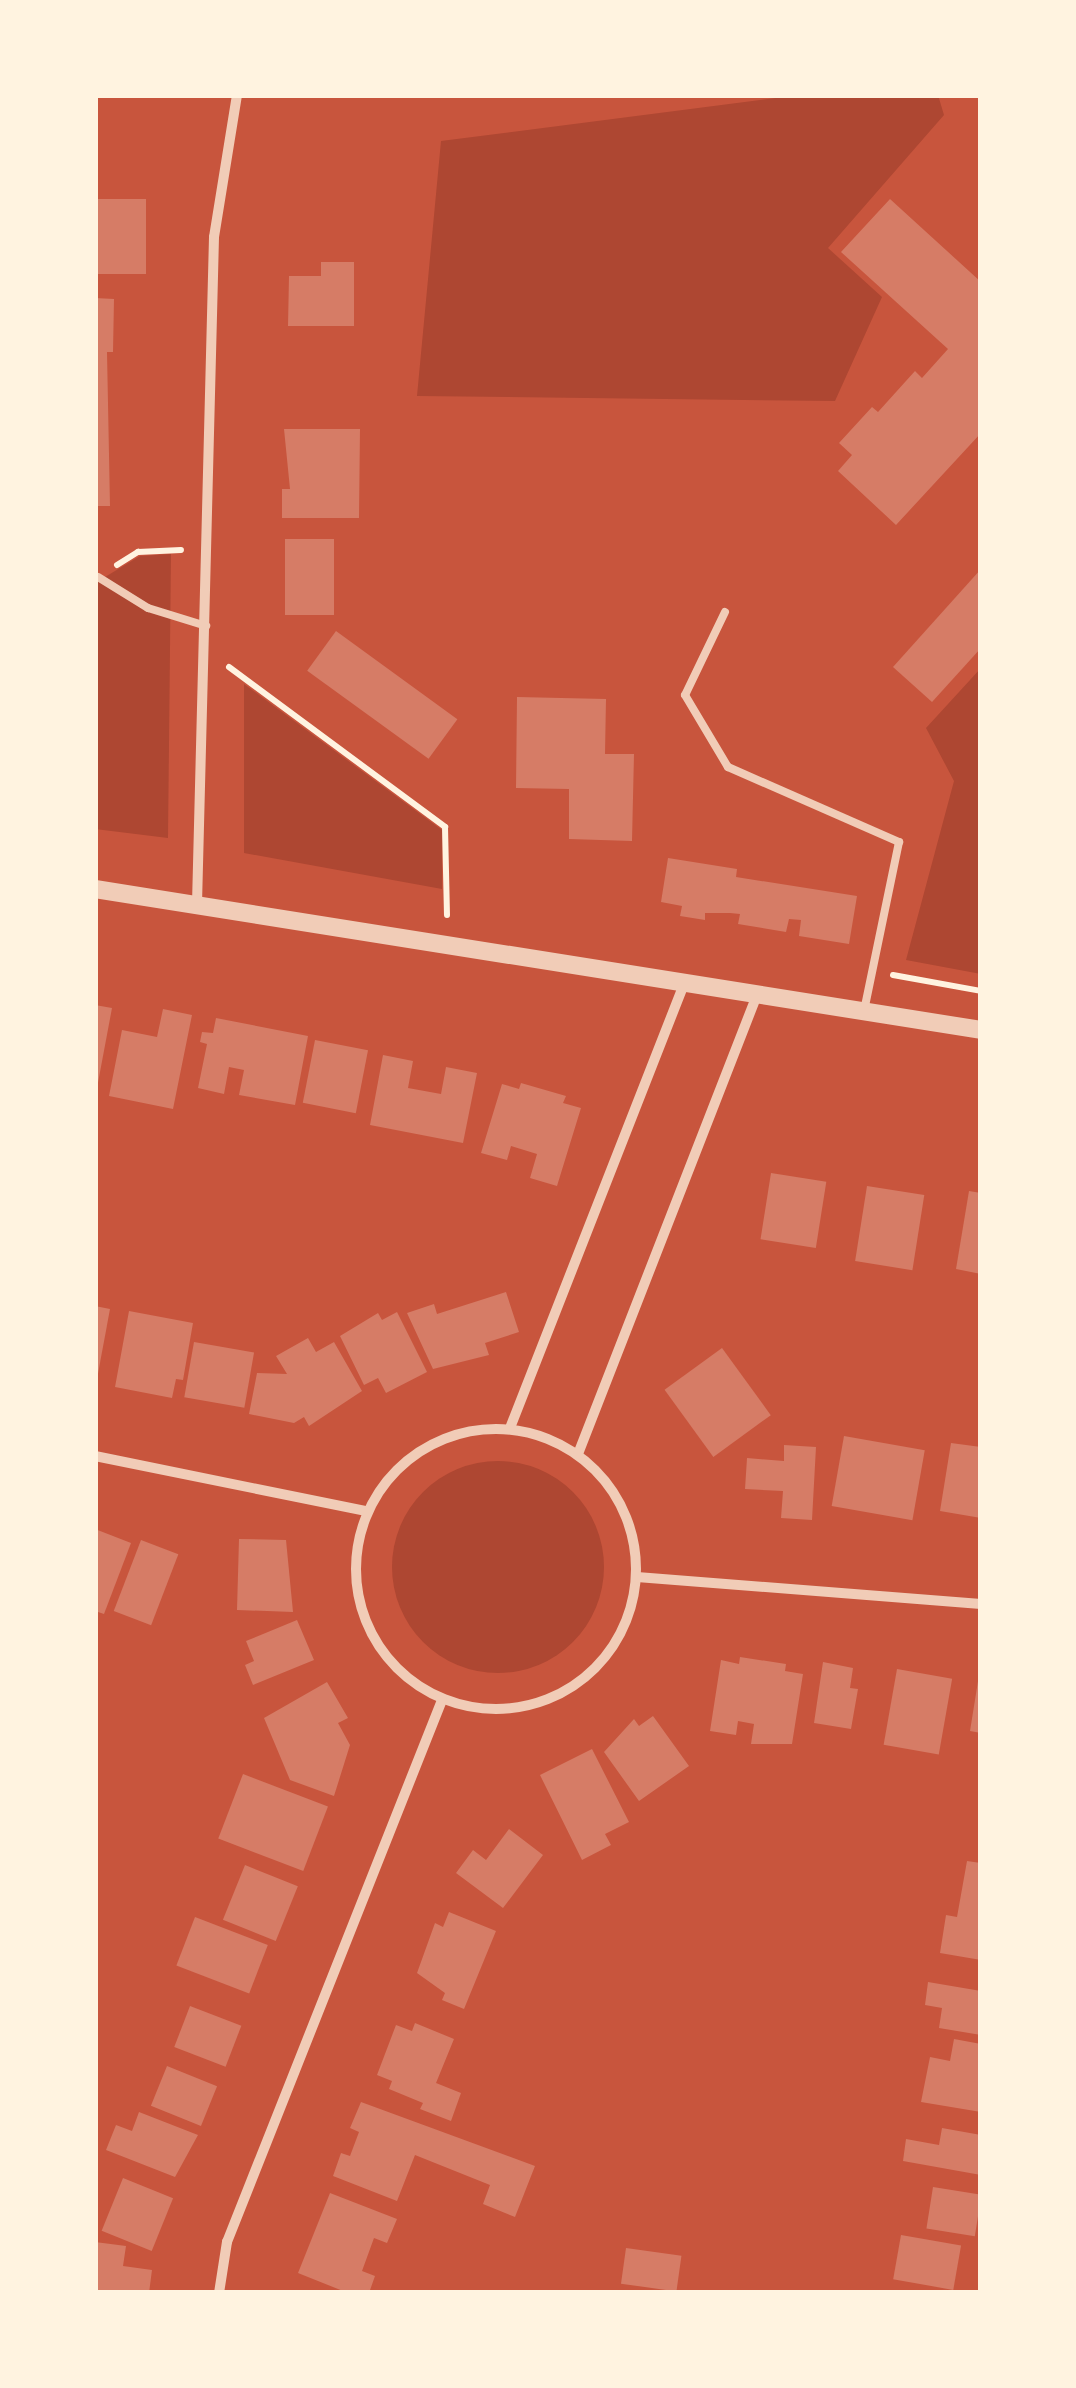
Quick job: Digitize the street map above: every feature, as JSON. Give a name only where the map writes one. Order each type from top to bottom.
[{"type":"street","points":[[197,904],[214,237],[237,95]]},
{"type":"street","points":[[95,889],[756,998],[981,1030]]},
{"type":"street","points":[[510,1428],[684,985]]},
{"type":"street","points":[[578,1454],[756,998]]},
{"type":"street","points":[[510,1428],[578,1454],[612,1488],[632,1530],[637,1577],[628,1621],[605,1660],[572,1689],[530,1706],[485,1710],[442,1700],[403,1676],[374,1642],[357,1600],[354,1555],[366,1511],[390,1474],[425,1447],[466,1431],[510,1428]]},
{"type":"street","points":[[95,1456],[366,1511]]},
{"type":"street","points":[[637,1577],[981,1604]]},
{"type":"street","points":[[219,2293],[227,2242],[442,1700]]},
{"type":"lane","points":[[98,577],[148,608],[206,626]]},
{"type":"lane","points":[[724,612],[684,695],[728,767],[899,842],[864,1011]]},
{"type":"path","points":[[98,577],[138,552],[208,548]]},
{"type":"path","points":[[206,649],[445,827],[447,946]]},
{"type":"path","points":[[872,972],[981,991]]},
{"type":"shaded area","points":[[799,95],[938,95],[944,115],[828,248],[882,297],[835,401],[417,396],[441,141]]},
{"type":"shaded area","points":[[171,554],[168,838],[95,829],[95,583],[140,556]]},
{"type":"shaded area","points":[[981,668],[981,974],[906,960],[954,781],[926,728]]},
{"type":"shaded area","points":[[244,684],[442,830],[442,889],[244,853]]},
{"type":"shaded area","points":[[498,1461],[538,1469],[573,1492],[596,1527],[604,1567],[596,1607],[573,1642],[538,1665],[498,1673],[458,1665],[423,1642],[400,1607],[392,1567],[400,1527],[423,1492],[458,1469]]},
{"type":"building","points":[[98,199],[146,199],[146,274],[98,274]]},
{"type":"building","points":[[890,199],[981,282],[981,433],[896,525],[838,471],[852,455],[839,443],[872,407],[878,412],[915,371],[922,378],[948,349],[841,252]]},
{"type":"building","points":[[321,262],[354,262],[354,326],[288,326],[289,276],[321,276]]},
{"type":"building","points":[[95,298],[114,299],[113,352],[107,352],[110,506],[95,506]]},
{"type":"building","points":[[284,429],[360,429],[359,518],[282,518],[282,489],[290,489]]},
{"type":"building","points":[[285,539],[334,539],[334,615],[285,615]]},
{"type":"building","points":[[981,569],[981,648],[932,702],[893,667]]},
{"type":"building","points":[[336,631],[457,719],[429,759],[307,671]]},
{"type":"building","points":[[517,697],[606,699],[605,754],[634,754],[632,841],[569,839],[569,789],[516,788]]},
{"type":"building","points":[[668,858],[737,869],[736,877],[857,896],[849,944],[799,936],[801,920],[789,919],[786,932],[738,924],[740,914],[705,913],[705,920],[680,916],[682,906],[661,902]]},
{"type":"building","points":[[95,1005],[112,1008],[97,1088],[95,1088]]},
{"type":"building","points":[[163,1009],[192,1015],[173,1109],[109,1096],[122,1030],[157,1037]]},
{"type":"building","points":[[216,1018],[308,1036],[295,1105],[239,1095],[244,1070],[229,1067],[224,1094],[198,1088],[207,1044],[200,1042],[202,1032],[213,1033]]},
{"type":"building","points":[[315,1040],[368,1050],[356,1113],[303,1103]]},
{"type":"building","points":[[383,1055],[413,1061],[408,1088],[441,1094],[446,1067],[477,1073],[463,1143],[370,1125]]},
{"type":"building","points":[[521,1083],[566,1096],[563,1103],[581,1108],[557,1186],[530,1178],[537,1154],[511,1146],[507,1160],[481,1153],[502,1084],[519,1089]]},
{"type":"building","points":[[771,1173],[826,1182],[816,1248],[761,1239]]},
{"type":"building","points":[[867,1186],[924,1195],[912,1270],[855,1261]]},
{"type":"building","points":[[969,1191],[981,1193],[981,1274],[956,1269]]},
{"type":"building","points":[[506,1292],[519,1332],[485,1343],[489,1355],[433,1369],[407,1313],[434,1304],[437,1314]]},
{"type":"building","points":[[95,1306],[110,1309],[97,1379],[95,1379]]},
{"type":"building","points":[[129,1311],[193,1323],[183,1380],[176,1379],[172,1398],[115,1387]]},
{"type":"building","points":[[397,1312],[427,1372],[386,1393],[378,1378],[364,1385],[340,1336],[378,1313],[382,1320]]},
{"type":"building","points":[[308,1338],[316,1352],[334,1342],[362,1391],[309,1426],[304,1417],[294,1423],[249,1414],[257,1373],[287,1374],[276,1356]]},
{"type":"building","points":[[194,1342],[254,1353],[244,1408],[184,1397]]},
{"type":"building","points":[[722,1348],[771,1415],[713,1457],[665,1390]]},
{"type":"building","points":[[844,1436],[925,1450],[912,1520],[832,1506]]},
{"type":"building","points":[[951,1443],[981,1447],[981,1518],[940,1511]]},
{"type":"building","points":[[784,1445],[816,1447],[812,1520],[781,1518],[783,1491],[745,1489],[747,1458],[784,1461]]},
{"type":"building","points":[[95,1529],[131,1543],[104,1614],[95,1611]]},
{"type":"building","points":[[239,1539],[286,1540],[293,1612],[237,1610]]},
{"type":"building","points":[[141,1540],[178,1554],[151,1625],[114,1611]]},
{"type":"building","points":[[297,1620],[314,1660],[253,1685],[245,1665],[254,1661],[246,1641]]},
{"type":"building","points":[[740,1657],[786,1664],[785,1671],[803,1674],[792,1744],[751,1744],[754,1724],[738,1721],[736,1735],[710,1731],[721,1660],[739,1664]]},
{"type":"building","points":[[823,1662],[853,1668],[850,1688],[858,1689],[851,1729],[814,1723]]},
{"type":"building","points":[[897,1669],[952,1679],[939,1755],[884,1745]]},
{"type":"building","points":[[981,1675],[981,1733],[970,1731]]},
{"type":"building","points":[[327,1682],[348,1718],[338,1723],[350,1745],[334,1796],[290,1780],[264,1718]]},
{"type":"building","points":[[653,1716],[689,1766],[639,1801],[604,1752],[634,1719],[639,1726]]},
{"type":"building","points":[[592,1749],[629,1822],[605,1834],[611,1845],[582,1860],[540,1775]]},
{"type":"building","points":[[243,1774],[328,1807],[303,1871],[218,1838]]},
{"type":"building","points":[[509,1829],[543,1855],[503,1908],[456,1873],[473,1850],[486,1860]]},
{"type":"building","points":[[967,1861],[981,1863],[981,1960],[940,1953],[946,1915],[957,1917]]},
{"type":"building","points":[[245,1865],[298,1886],[276,1941],[223,1920]]},
{"type":"building","points":[[449,1912],[496,1931],[464,2009],[442,2000],[445,1993],[417,1973],[435,1923],[443,1927]]},
{"type":"building","points":[[195,1917],[268,1945],[249,1993],[176,1966]]},
{"type":"building","points":[[928,1982],[981,1991],[981,2035],[939,2028],[942,2008],[925,2005]]},
{"type":"building","points":[[190,2006],[241,2026],[226,2067],[174,2047]]},
{"type":"building","points":[[415,2023],[454,2039],[436,2083],[461,2093],[451,2121],[420,2109],[423,2103],[389,2089],[392,2081],[377,2075],[396,2025],[412,2031]]},
{"type":"building","points":[[954,2039],[981,2044],[981,2112],[921,2102],[930,2057],[950,2061]]},
{"type":"building","points":[[167,2066],[217,2086],[201,2126],[151,2106]]},
{"type":"building","points":[[361,2102],[535,2166],[515,2217],[483,2204],[490,2185],[415,2155],[397,2201],[333,2176],[341,2153],[350,2156],[359,2132],[350,2128]]},
{"type":"building","points":[[139,2112],[198,2135],[175,2177],[106,2150],[116,2125],[132,2131]]},
{"type":"building","points":[[942,2128],[981,2135],[981,2175],[903,2161],[906,2139],[939,2145]]},
{"type":"building","points":[[123,2178],[173,2198],[152,2251],[102,2231]]},
{"type":"building","points":[[933,2187],[981,2195],[975,2236],[926,2228]]},
{"type":"building","points":[[330,2193],[397,2219],[387,2243],[374,2238],[362,2271],[375,2276],[369,2293],[348,2293],[298,2273]]},
{"type":"building","points":[[901,2235],[961,2246],[953,2290],[893,2279]]},
{"type":"building","points":[[95,2242],[126,2246],[123,2266],[152,2270],[149,2293],[95,2293]]},
{"type":"building","points":[[626,2248],[681,2256],[676,2291],[621,2284]]}]
